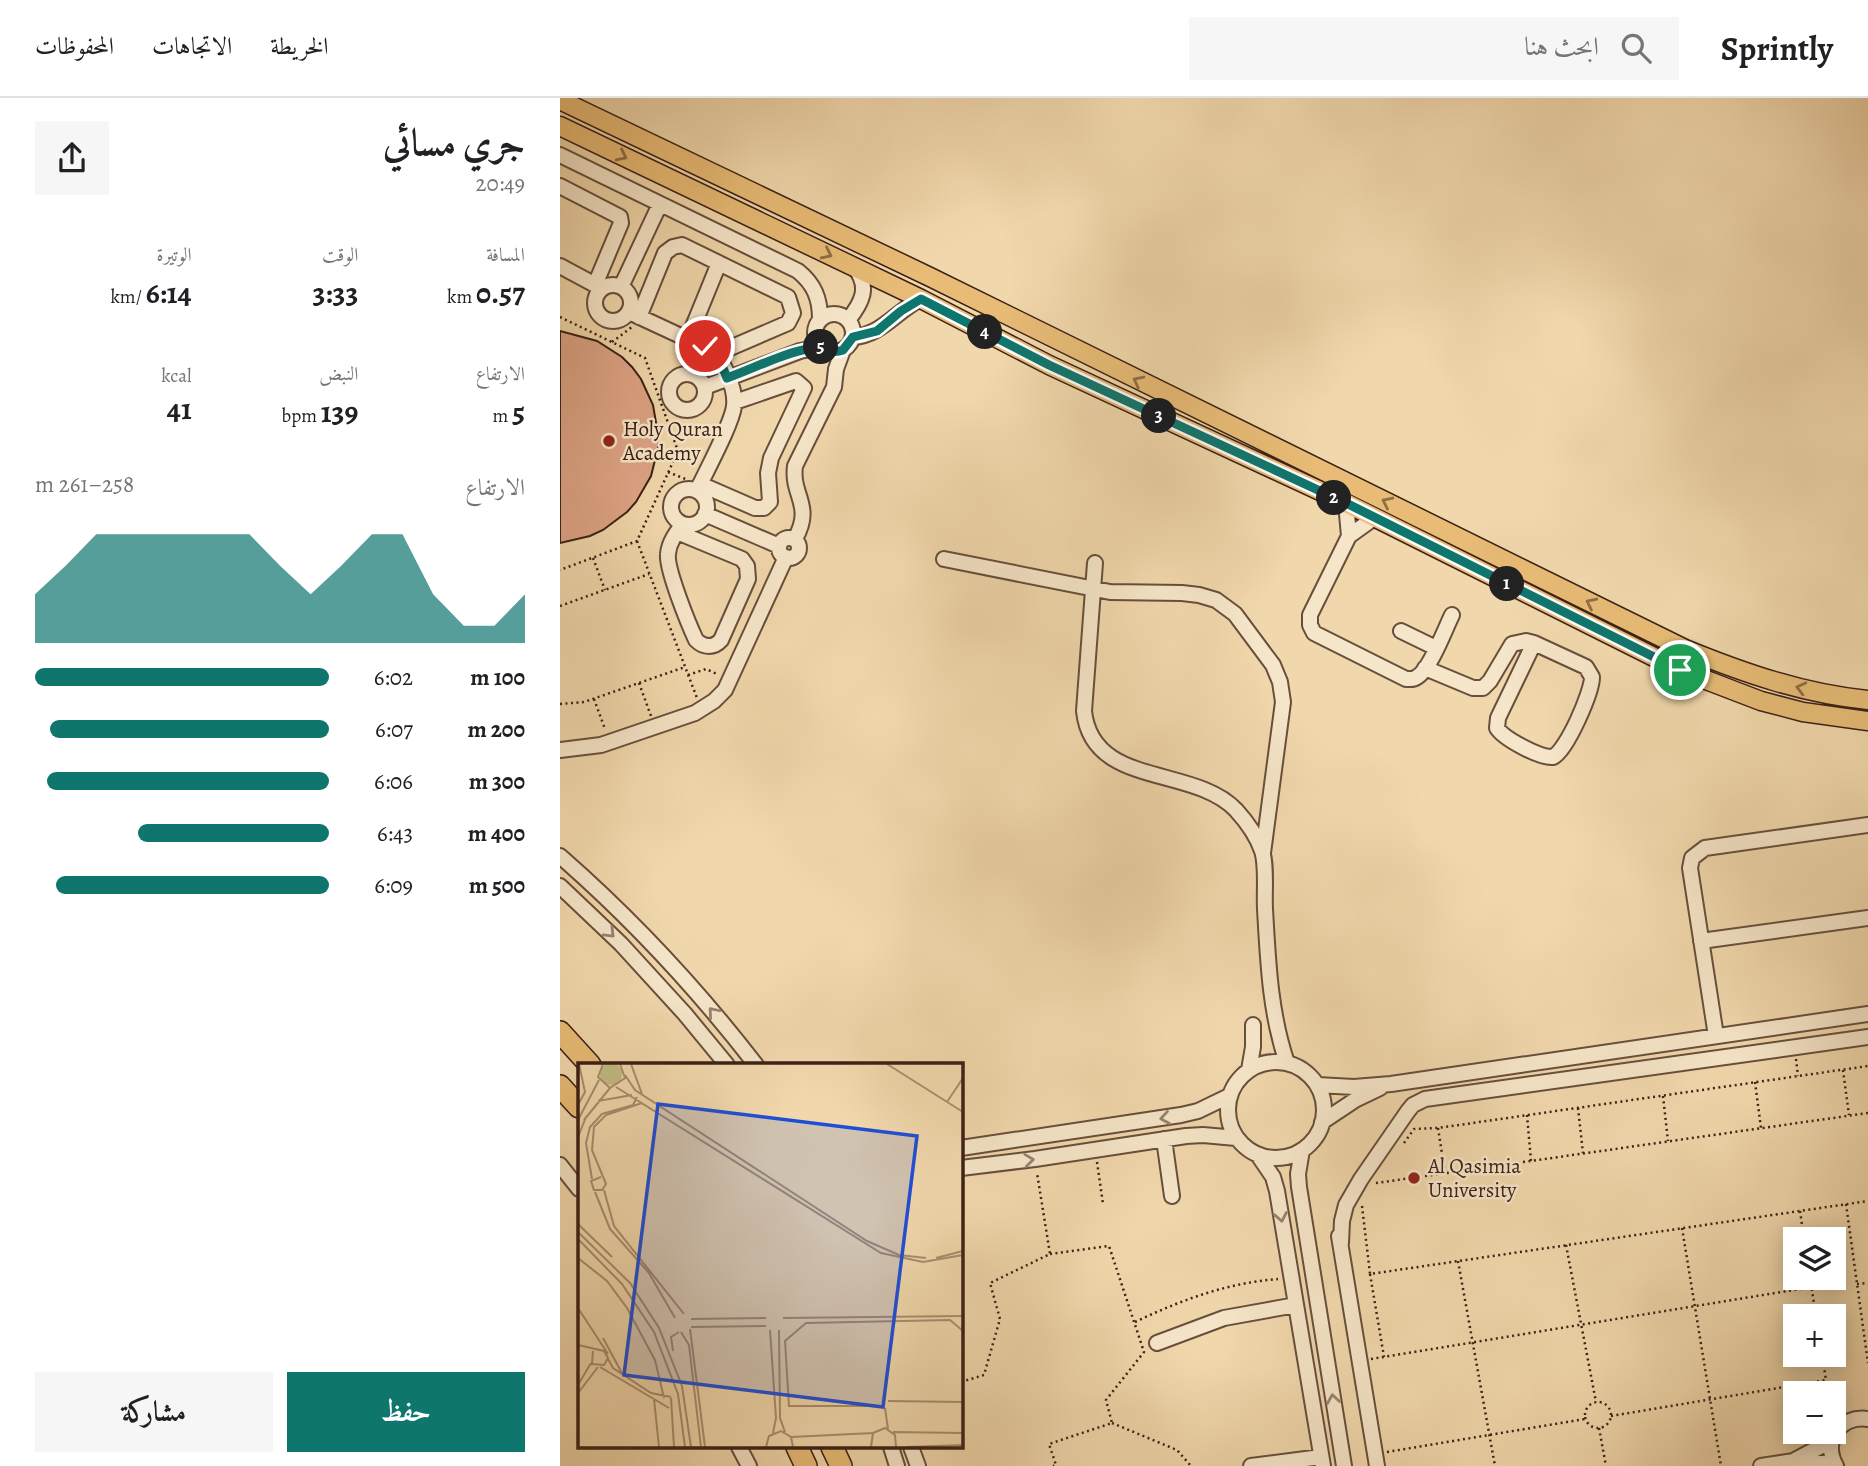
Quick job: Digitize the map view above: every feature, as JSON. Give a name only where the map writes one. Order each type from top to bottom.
[{"type":"highway","points":[[560,1032],[588,1063]]},
{"type":"highway","points":[[560,1086],[578,1106]]},
{"type":"highway","points":[[797,1448],[806,1466]]},
{"type":"main road","points":[[560,100],[930,277],[1685,649],[1770,681],[1868,700]]},
{"type":"main road","points":[[560,126],[921,299],[1049,365],[1346,503],[1680,670],[1761,701],[1803,712],[1868,722]]},
{"type":"street","points":[[560,155],[797,271],[810,282],[819,299],[852,326],[853,337]]},
{"type":"street","points":[[560,186],[620,217],[621,223],[597,295],[598,312],[603,318],[619,320],[634,314],[664,253],[682,245],[784,294],[791,301],[793,313],[788,323],[716,354]]},
{"type":"street","points":[[621,287],[660,204]]},
{"type":"street","points":[[688,339],[719,263]]},
{"type":"street","points":[[560,266],[599,287],[621,287],[630,296],[634,314],[709,348],[716,354],[727,378],[734,402],[733,412],[699,487]]},
{"type":"street","points":[[842,317],[863,296],[861,277],[855,268]]},
{"type":"street","points":[[819,299],[820,344],[836,369]]},
{"type":"street","points":[[705,514],[793,557],[798,552],[799,545],[795,539],[800,530],[803,510],[795,480],[795,466],[834,387],[836,369],[843,350],[853,337],[877,331],[921,299]]},
{"type":"street","points":[[820,319],[827,315],[842,317]]},
{"type":"street","points":[[705,387],[820,344],[843,350]]},
{"type":"street","points":[[699,487],[707,503],[705,514],[698,522],[685,530],[670,544],[667,562],[694,636],[704,645],[714,645],[721,640],[749,571],[742,559],[685,530],[674,517],[671,502],[682,490],[699,487],[755,508],[764,508],[770,502],[768,473],[771,457],[804,388],[796,381],[734,402]]},
{"type":"street","points":[[1346,503],[1349,536]]},
{"type":"street","points":[[1374,518],[1349,536],[1310,615],[1311,629],[1318,636],[1406,679],[1417,678],[1425,668],[1452,615]]},
{"type":"street","points":[[560,750],[601,745],[695,713],[714,701],[725,690],[782,552]]},
{"type":"street","points":[[944,559],[1095,589],[1128,593],[1182,593],[1216,600],[1235,614],[1273,665],[1280,682],[1283,702],[1263,853],[1273,1014],[1287,1063]]},
{"type":"street","points":[[1095,563],[1084,711],[1091,738],[1103,753],[1121,764],[1216,793],[1241,816],[1263,853]]},
{"type":"street","points":[[1401,631],[1436,648]]},
{"type":"street","points":[[1425,668],[1473,688],[1483,688],[1512,644],[1526,641],[1534,643],[1586,667],[1592,677],[1590,690],[1562,750],[1553,757],[1542,755],[1503,736],[1497,728],[1498,718],[1534,643]]},
{"type":"street","points":[[1716,1036],[1690,869],[1692,858],[1700,850],[1868,825]]},
{"type":"street","points":[[560,856],[655,948],[702,999],[754,1063]]},
{"type":"street","points":[[560,886],[621,944],[725,1063]]},
{"type":"street","points":[[1701,941],[1868,918]]},
{"type":"street","points":[[1317,1085],[1354,1087],[1391,1084],[1868,1014]]},
{"type":"street","points":[[1249,1070],[1253,1024]]},
{"type":"street","points":[[1378,1462],[1335,1217],[1342,1196],[1361,1178],[1398,1128],[1420,1108],[1452,1097],[1868,1037]]},
{"type":"street","points":[[1267,1062],[1287,1063],[1304,1071],[1317,1085],[1324,1109],[1322,1122],[1315,1138],[1302,1150],[1285,1157],[1258,1154],[1236,1138],[1228,1118],[1229,1096],[1237,1082],[1249,1070],[1267,1062]]},
{"type":"street","points":[[1322,1122],[1355,1100],[1391,1084]]},
{"type":"street","points":[[962,1148],[1181,1115],[1198,1111],[1229,1096]]},
{"type":"street","points":[[962,1168],[1164,1139],[1203,1135],[1236,1138]]},
{"type":"street","points":[[1164,1139],[1172,1196]]},
{"type":"street","points":[[1302,1150],[1299,1186],[1344,1466]]},
{"type":"street","points":[[1251,1466],[1322,1461],[1277,1191],[1258,1154]]},
{"type":"street","points":[[560,1165],[578,1188]]},
{"type":"street","points":[[1157,1343],[1224,1318],[1296,1305]]},
{"type":"street","points":[[1846,1422],[1868,1419]]},
{"type":"street","points":[[1794,1461],[1825,1444]]},
{"type":"street","points":[[1831,1444],[1831,1457],[1835,1465]]},
{"type":"street","points":[[740,1448],[749,1466]]},
{"type":"street","points":[[787,1448],[794,1466]]},
{"type":"street","points":[[891,1448],[897,1466]]},
{"type":"street","points":[[911,1448],[918,1466]]},
{"type":"street","points":[[1761,1466],[1794,1461],[1835,1465]]},
{"type":"path","points":[[612,342],[634,326],[634,314]]},
{"type":"path","points":[[560,317],[645,358],[678,451],[637,541],[698,700],[704,696]]},
{"type":"path","points":[[668,472],[699,487]]},
{"type":"path","points":[[560,570],[637,541]]},
{"type":"path","points":[[593,558],[605,590]]},
{"type":"path","points":[[560,606],[649,574]]},
{"type":"path","points":[[560,704],[577,704],[594,699],[685,667]]},
{"type":"path","points":[[688,675],[706,669],[720,677]]},
{"type":"path","points":[[639,683],[651,716]]},
{"type":"path","points":[[594,699],[606,732],[597,734]]},
{"type":"path","points":[[1399,1150],[1414,1129],[1438,1128],[1868,1066]]},
{"type":"path","points":[[1843,1069],[1849,1116]]},
{"type":"path","points":[[1755,1082],[1761,1128]]},
{"type":"path","points":[[1663,1096],[1668,1141]]},
{"type":"path","points":[[1578,1108],[1583,1153]]},
{"type":"path","points":[[1383,1172],[1375,1183],[1868,1113]]},
{"type":"path","points":[[1527,1115],[1531,1161]]},
{"type":"path","points":[[1438,1128],[1446,1173]]},
{"type":"path","points":[[1035,1159],[1050,1254]]},
{"type":"path","points":[[1370,1274],[1868,1201]]},
{"type":"path","points":[[1362,1203],[1370,1274],[1384,1357]]},
{"type":"path","points":[[1846,1204],[1868,1363]]},
{"type":"path","points":[[1800,1211],[1802,1227]]},
{"type":"path","points":[[1682,1228],[1721,1466]]},
{"type":"path","points":[[1566,1245],[1596,1402]]},
{"type":"path","points":[[962,1382],[985,1375],[1000,1319],[990,1283],[1050,1254],[1109,1246],[1144,1352],[1106,1400],[1112,1423]]},
{"type":"path","points":[[1458,1261],[1494,1466]]},
{"type":"path","points":[[1135,1322],[1168,1306],[1216,1289],[1291,1278]]},
{"type":"path","points":[[1857,1284],[1868,1283]]},
{"type":"path","points":[[1361,1361],[1794,1290]]},
{"type":"path","points":[[1611,1416],[1826,1380],[1824,1367]]},
{"type":"path","points":[[1596,1402],[1605,1404],[1611,1416],[1608,1424],[1599,1428],[1590,1426],[1585,1419],[1586,1409],[1596,1402]]},
{"type":"path","points":[[1378,1462],[1489,1434],[1585,1419]]},
{"type":"path","points":[[1053,1466],[1056,1465],[1049,1444],[1112,1423],[1177,1450],[1191,1466]]},
{"type":"path","points":[[1599,1428],[1605,1466]]},
{"type":"building","name":"Holy Quran Academy","points":[[560,331],[597,341],[632,367],[653,405],[658,448],[651,476],[627,512],[603,530],[560,543]]},
{"type":"place","name":"Holy Quran Academy","points":[[609,441]]},
{"type":"place","name":"Al Qasimia University","points":[[1414,1178]]},
{"type":"route","points":[[705,346],[719,358],[727,378],[805,349],[820,347],[832,352],[843,350],[853,337],[870,335],[921,299],[1049,365],[1346,503],[1680,670]]}]
